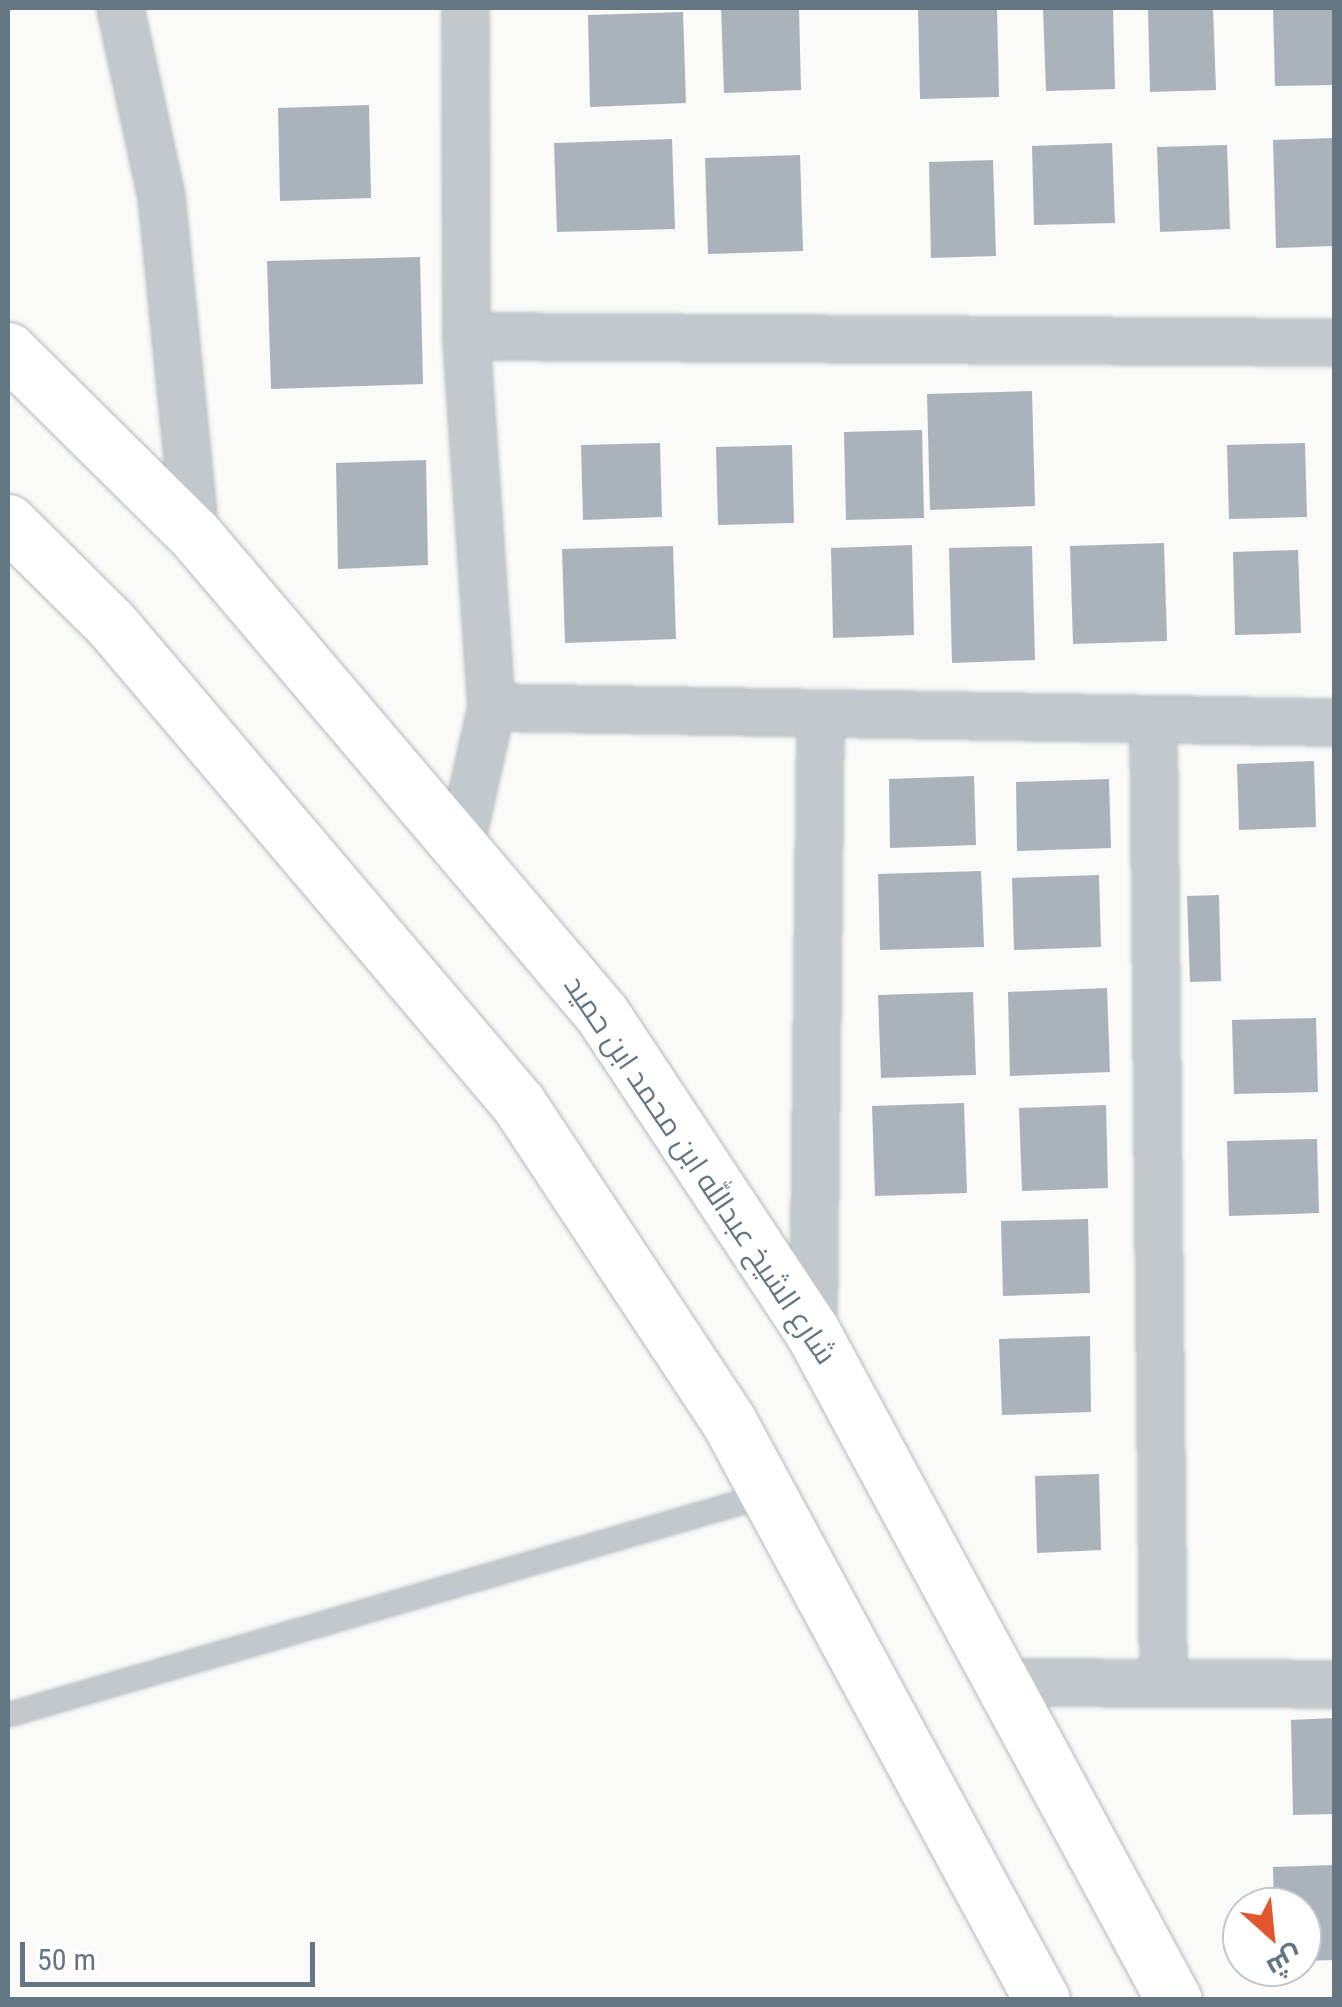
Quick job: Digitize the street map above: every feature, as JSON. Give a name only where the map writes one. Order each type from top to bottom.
[{"type":"street","points":[[120,8],[161,196],[195,535]]},
{"type":"street","points":[[462,841],[491,707],[466,336],[465,8]]},
{"type":"street","points":[[466,336],[1334,342]]},
{"type":"street","name":"شارع الشيخ عبدالله ابن محمد ابن حميد","points":[[8,350],[195,535],[462,841],[602,1014],[813,1333],[1174,2000]]},
{"type":"street","points":[[8,522],[111,624],[518,1102],[770,1494],[1042,2000]]},
{"type":"street","points":[[491,707],[1334,722]]},
{"type":"street","points":[[813,1333],[820,713]]},
{"type":"street","points":[[1153,719],[1163,1683]]},
{"type":"street","points":[[1005,1682],[1334,1684]]},
{"type":"lane","points":[[8,1715],[770,1494]]},
{"type":"building","points":[[721,8],[799,8],[801,90],[724,93]]},
{"type":"building","points":[[918,8],[997,8],[999,97],[920,99]]},
{"type":"building","points":[[1043,8],[1113,8],[1115,89],[1046,91]]},
{"type":"building","points":[[1148,8],[1213,8],[1216,90],[1150,92]]},
{"type":"building","points":[[1273,8],[1334,8],[1334,85],[1275,86]]},
{"type":"building","points":[[683,12],[686,103],[590,107],[588,15]]},
{"type":"building","points":[[369,105],[371,198],[280,201],[278,108]]},
{"type":"building","points":[[1334,138],[1334,246],[1276,248],[1273,140]]},
{"type":"building","points":[[672,139],[675,229],[557,232],[554,143]]},
{"type":"building","points":[[1112,143],[1115,223],[1034,225],[1032,146]]},
{"type":"building","points":[[1227,145],[1230,229],[1160,232],[1157,147]]},
{"type":"building","points":[[800,155],[803,251],[708,254],[705,158]]},
{"type":"building","points":[[993,160],[996,256],[931,258],[929,162]]},
{"type":"building","points":[[420,257],[423,384],[271,389],[267,261]]},
{"type":"building","points":[[1032,391],[1035,506],[930,510],[927,394]]},
{"type":"building","points":[[922,430],[924,518],[846,520],[844,432]]},
{"type":"building","points":[[660,443],[662,517],[583,520],[581,445]]},
{"type":"building","points":[[1305,443],[1307,517],[1229,519],[1227,445]]},
{"type":"building","points":[[792,445],[794,523],[718,525],[716,447]]},
{"type":"building","points":[[426,460],[428,565],[338,569],[336,463]]},
{"type":"building","points":[[1164,543],[1167,641],[1073,644],[1070,546]]},
{"type":"building","points":[[912,545],[914,635],[833,638],[831,548]]},
{"type":"building","points":[[673,546],[676,639],[565,643],[562,549]]},
{"type":"building","points":[[1032,546],[1035,660],[952,663],[949,548]]},
{"type":"building","points":[[1298,550],[1301,633],[1235,635],[1233,552]]},
{"type":"building","points":[[1314,761],[1316,827],[1239,830],[1237,764]]},
{"type":"building","points":[[974,776],[976,845],[890,848],[889,779]]},
{"type":"building","points":[[1109,779],[1111,848],[1017,851],[1016,782]]},
{"type":"building","points":[[981,871],[984,947],[880,950],[878,874]]},
{"type":"building","points":[[1099,875],[1101,947],[1014,950],[1012,878]]},
{"type":"building","points":[[1219,895],[1221,981],[1190,982],[1187,896]]},
{"type":"building","points":[[1107,988],[1110,1072],[1010,1076],[1008,992]]},
{"type":"building","points":[[973,992],[976,1075],[881,1078],[878,995]]},
{"type":"building","points":[[1316,1018],[1318,1092],[1234,1094],[1232,1020]]},
{"type":"building","points":[[964,1103],[967,1193],[875,1196],[872,1106]]},
{"type":"building","points":[[1106,1105],[1108,1188],[1022,1191],[1019,1108]]},
{"type":"building","points":[[1317,1139],[1319,1213],[1229,1216],[1227,1141]]},
{"type":"building","points":[[1088,1219],[1090,1293],[1003,1296],[1001,1221]]},
{"type":"building","points":[[1090,1336],[1091,1412],[1002,1415],[999,1339]]},
{"type":"building","points":[[1099,1474],[1101,1550],[1037,1553],[1035,1476]]},
{"type":"building","points":[[1334,1718],[1334,1814],[1293,1815],[1291,1720]]},
{"type":"building","points":[[1334,1865],[1334,1960],[1322,1960],[1322,1887],[1274,1887],[1273,1867]]}]
